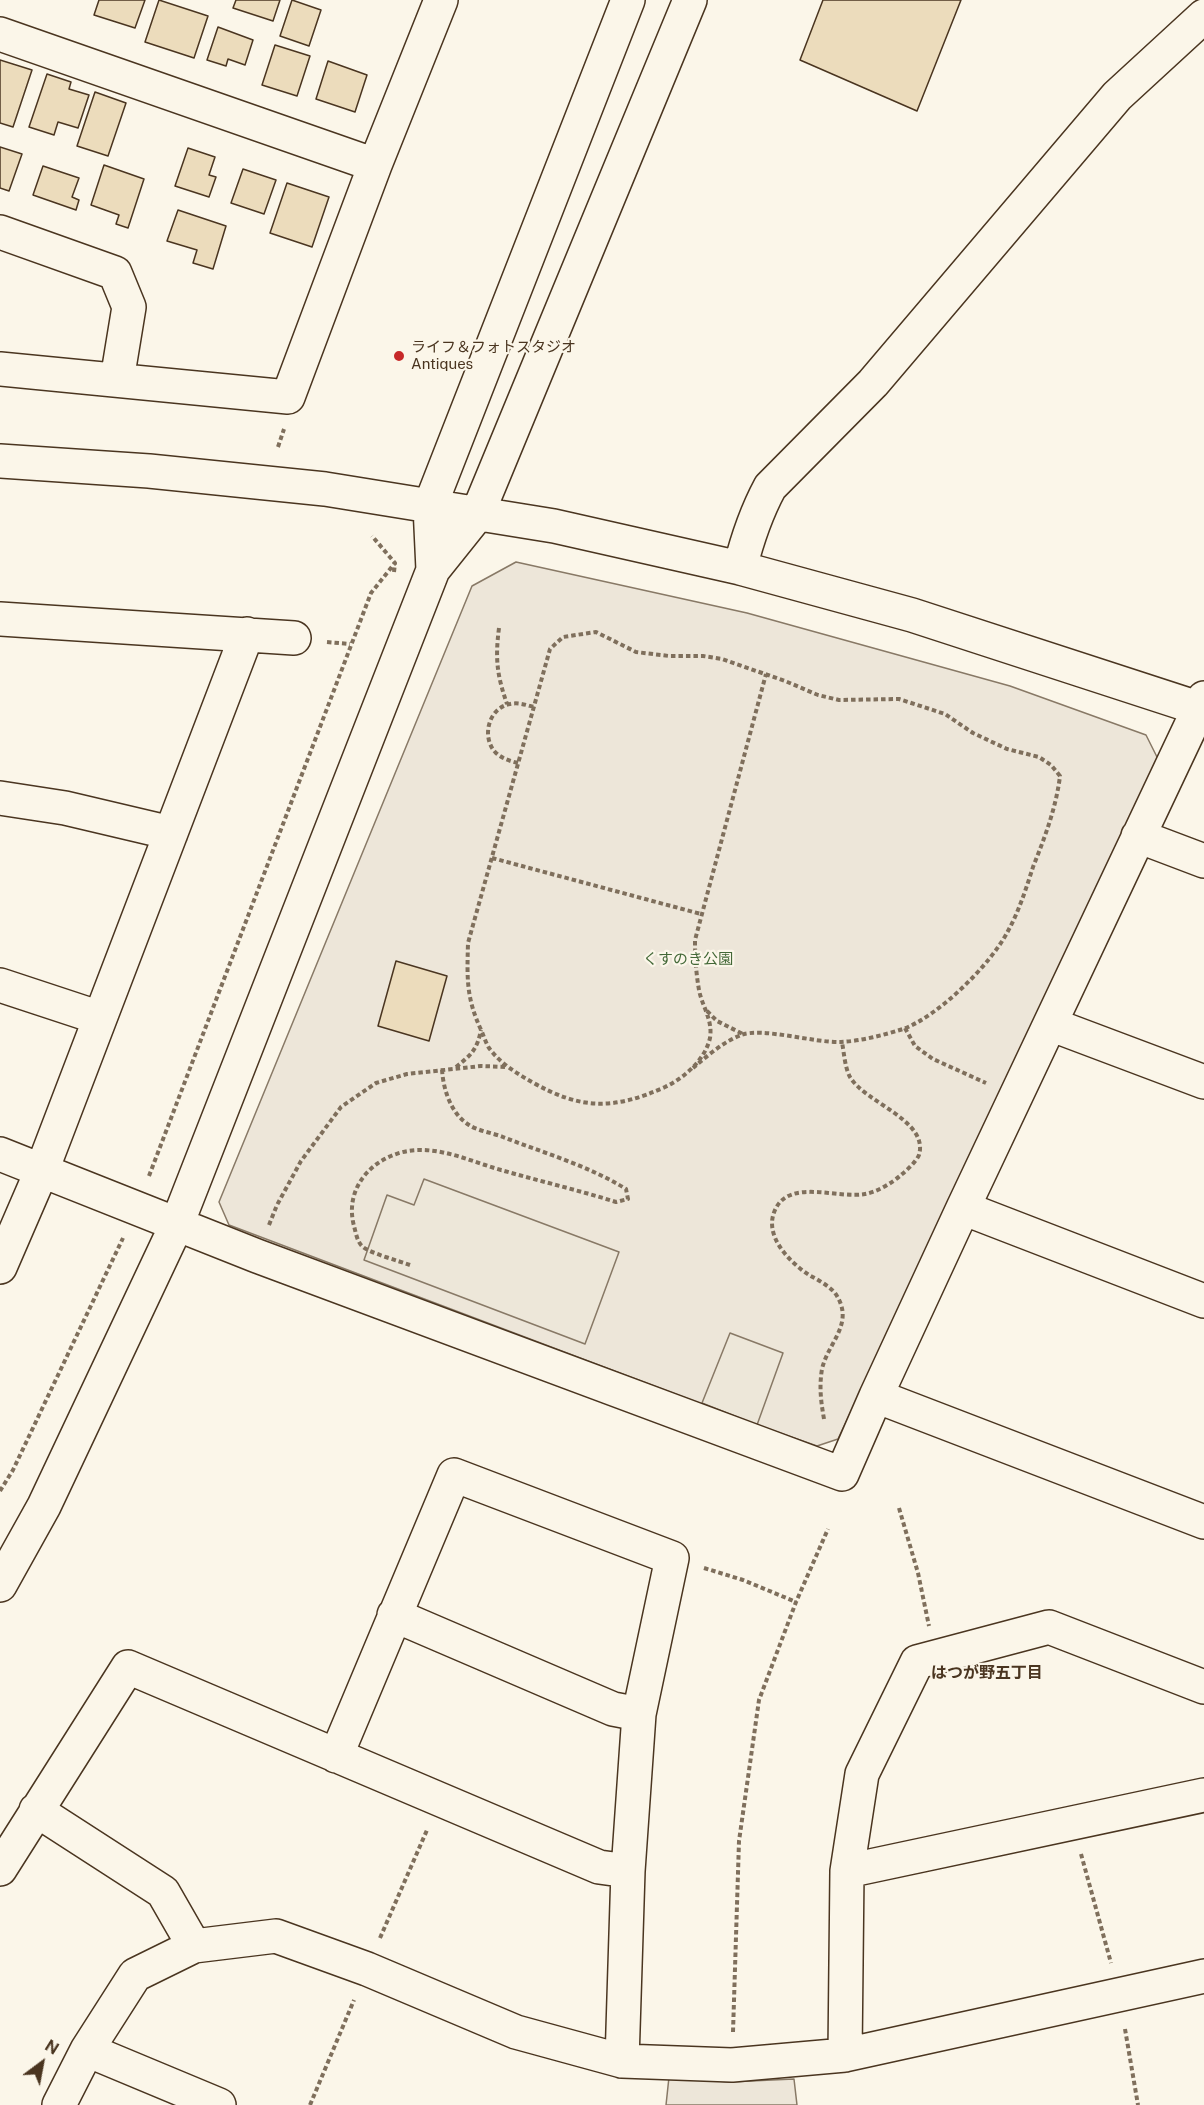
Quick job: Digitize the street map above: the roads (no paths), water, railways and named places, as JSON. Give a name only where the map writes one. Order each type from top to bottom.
[{"type":"street","points":[[0,369],[288,397],[375,165],[441,0]]},
{"type":"street","points":[[433,570],[430,506],[628,0]]},
{"type":"street","points":[[0,1584],[44,1506],[177,1224],[433,570],[477,515],[690,0]]},
{"type":"street","points":[[740,568],[748,536],[770,487],[873,383],[1118,96],[1204,16]]},
{"type":"street","points":[[0,34],[375,165]]},
{"type":"street","points":[[0,232],[115,273],[129,307],[117,380]]},
{"type":"street","points":[[0,461],[149,471],[324,489],[554,526],[740,568],[912,615],[1203,706],[1138,836],[963,1208],[842,1474],[257,1256],[0,1154]]},
{"type":"street","points":[[0,618],[294,638]]},
{"type":"street","points":[[0,1267],[42,1170],[247,634]]},
{"type":"street","points":[[0,798],[65,808],[171,833]]},
{"type":"street","points":[[1138,836],[1204,861]]},
{"type":"street","points":[[0,985],[100,1017]]},
{"type":"street","points":[[1050,1024],[1204,1082]]},
{"type":"street","points":[[963,1208],[1204,1301]]},
{"type":"street","points":[[876,1396],[1204,1521]]},
{"type":"street","points":[[336,1756],[454,1475],[672,1558],[639,1714],[628,1871],[622,2061]]},
{"type":"street","points":[[394,1616],[613,1709],[639,1714]]},
{"type":"street","points":[[845,2055],[847,1871],[862,1774],[917,1662],[1049,1627],[1204,1687]]},
{"type":"street","points":[[0,1869],[128,1667],[599,1867],[628,1871]]},
{"type":"street","points":[[847,1871],[1204,1796]]},
{"type":"street","points":[[36,1810],[163,1892],[194,1946]]},
{"type":"street","points":[[59,2105],[87,2050],[135,1975],[194,1946],[276,1936],[367,1969],[516,2032],[622,2061],[732,2065],[845,2055],[1204,1976]]},
{"type":"street","points":[[87,2050],[219,2105]]},
{"type":"place","name":"ライフ＆フォトスタジオ Antiques","points":[[399,356]]},
{"type":"district","name":"はつが野五丁目","points":[[987,1673]]},
{"type":"park label","name":"くすのき公園","points":[[688,959]]}]
